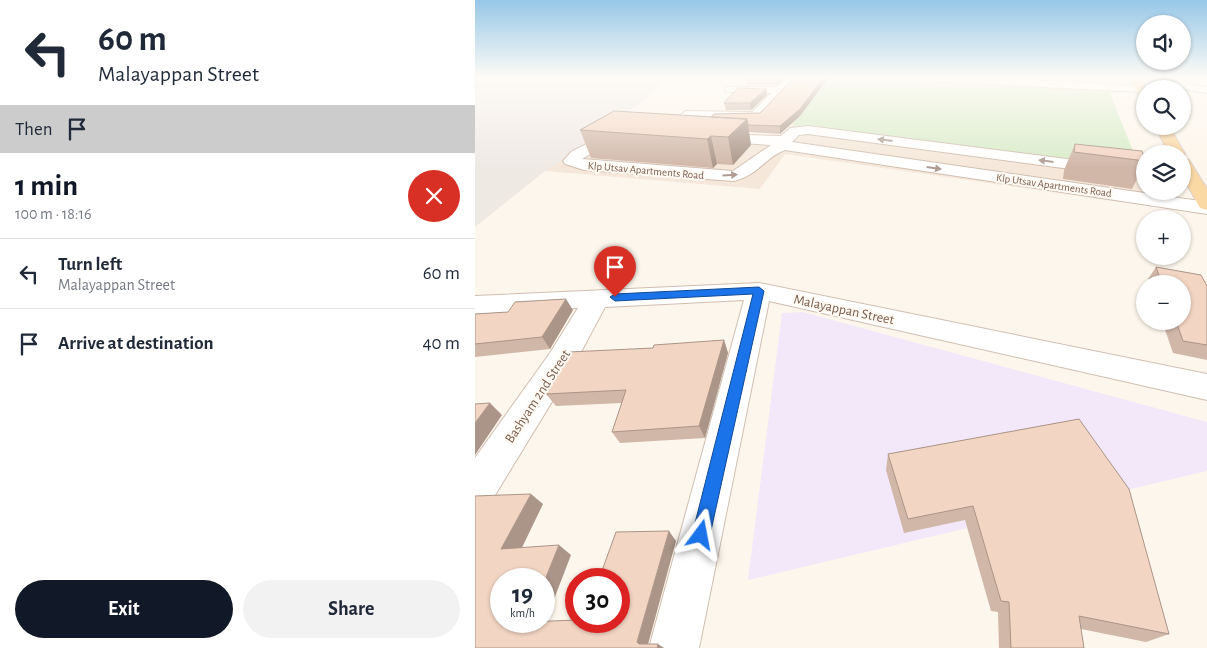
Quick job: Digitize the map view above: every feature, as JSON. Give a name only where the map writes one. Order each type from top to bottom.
[{"type":"main road","points":[[1191,184],[1207,204]]},
{"type":"street","points":[[686,115],[755,116],[764,107]]},
{"type":"street","name":"Klp Utsav Apartments Road","points":[[631,131],[617,132],[577,155],[571,161],[584,165],[734,176],[751,170],[770,150],[783,144],[795,131],[809,130],[1136,173]]},
{"type":"street","name":"Klp Utsav Apartments Road","points":[[698,136],[783,144],[1207,208]]},
{"type":"street","points":[[675,648],[759,291]]},
{"type":"street","name":"Malayappan Street","points":[[475,305],[759,291],[1207,386]]},
{"type":"street","name":"Bashyam 2nd Street","points":[[475,491],[561,361],[597,298]]},
{"type":"shaded area","points":[[475,107],[635,107],[613,126],[545,171],[475,227]]},
{"type":"shaded area","points":[[792,125],[1136,168],[1136,200],[1153,200],[1156,207],[785,154],[760,189],[545,171],[613,126],[780,138]]},
{"type":"shaded area","points":[[803,312],[1207,422],[1207,471],[748,580],[782,313]]},
{"type":"green space","points":[[806,107],[1115,107],[1136,158],[1136,168],[792,125]]},
{"type":"building","points":[[766,107],[801,107],[780,126],[748,125],[747,119],[711,117],[714,114],[760,113]]},
{"type":"building","points":[[614,111],[747,119],[728,137],[711,136],[707,139],[580,130]]},
{"type":"building","points":[[1075,144],[1136,150],[1136,160],[1074,152]]},
{"type":"building","points":[[1156,267],[1201,275],[1207,286],[1207,345],[1183,341],[1179,330],[1191,330],[1191,275],[1159,275]]},
{"type":"building","points":[[566,299],[542,337],[475,344],[475,314],[508,312],[515,302]]},
{"type":"building","points":[[724,340],[699,426],[612,432],[626,390],[546,394],[569,352],[653,348],[654,345]]},
{"type":"building","points":[[490,403],[475,423],[475,404]]},
{"type":"building","points":[[1079,419],[1129,489],[1169,634],[1079,616],[1084,648],[1011,648],[1009,602],[1001,601],[973,506],[908,519],[888,454]]},
{"type":"building","points":[[531,494],[501,549],[559,545],[550,568],[490,568],[490,633],[555,633],[555,621],[565,620],[565,633],[630,633],[630,568],[603,568],[616,532],[669,531],[637,642],[639,644],[658,644],[657,648],[475,648],[475,496]]},
{"type":"route","points":[[615,297],[759,291],[701,535]]}]
